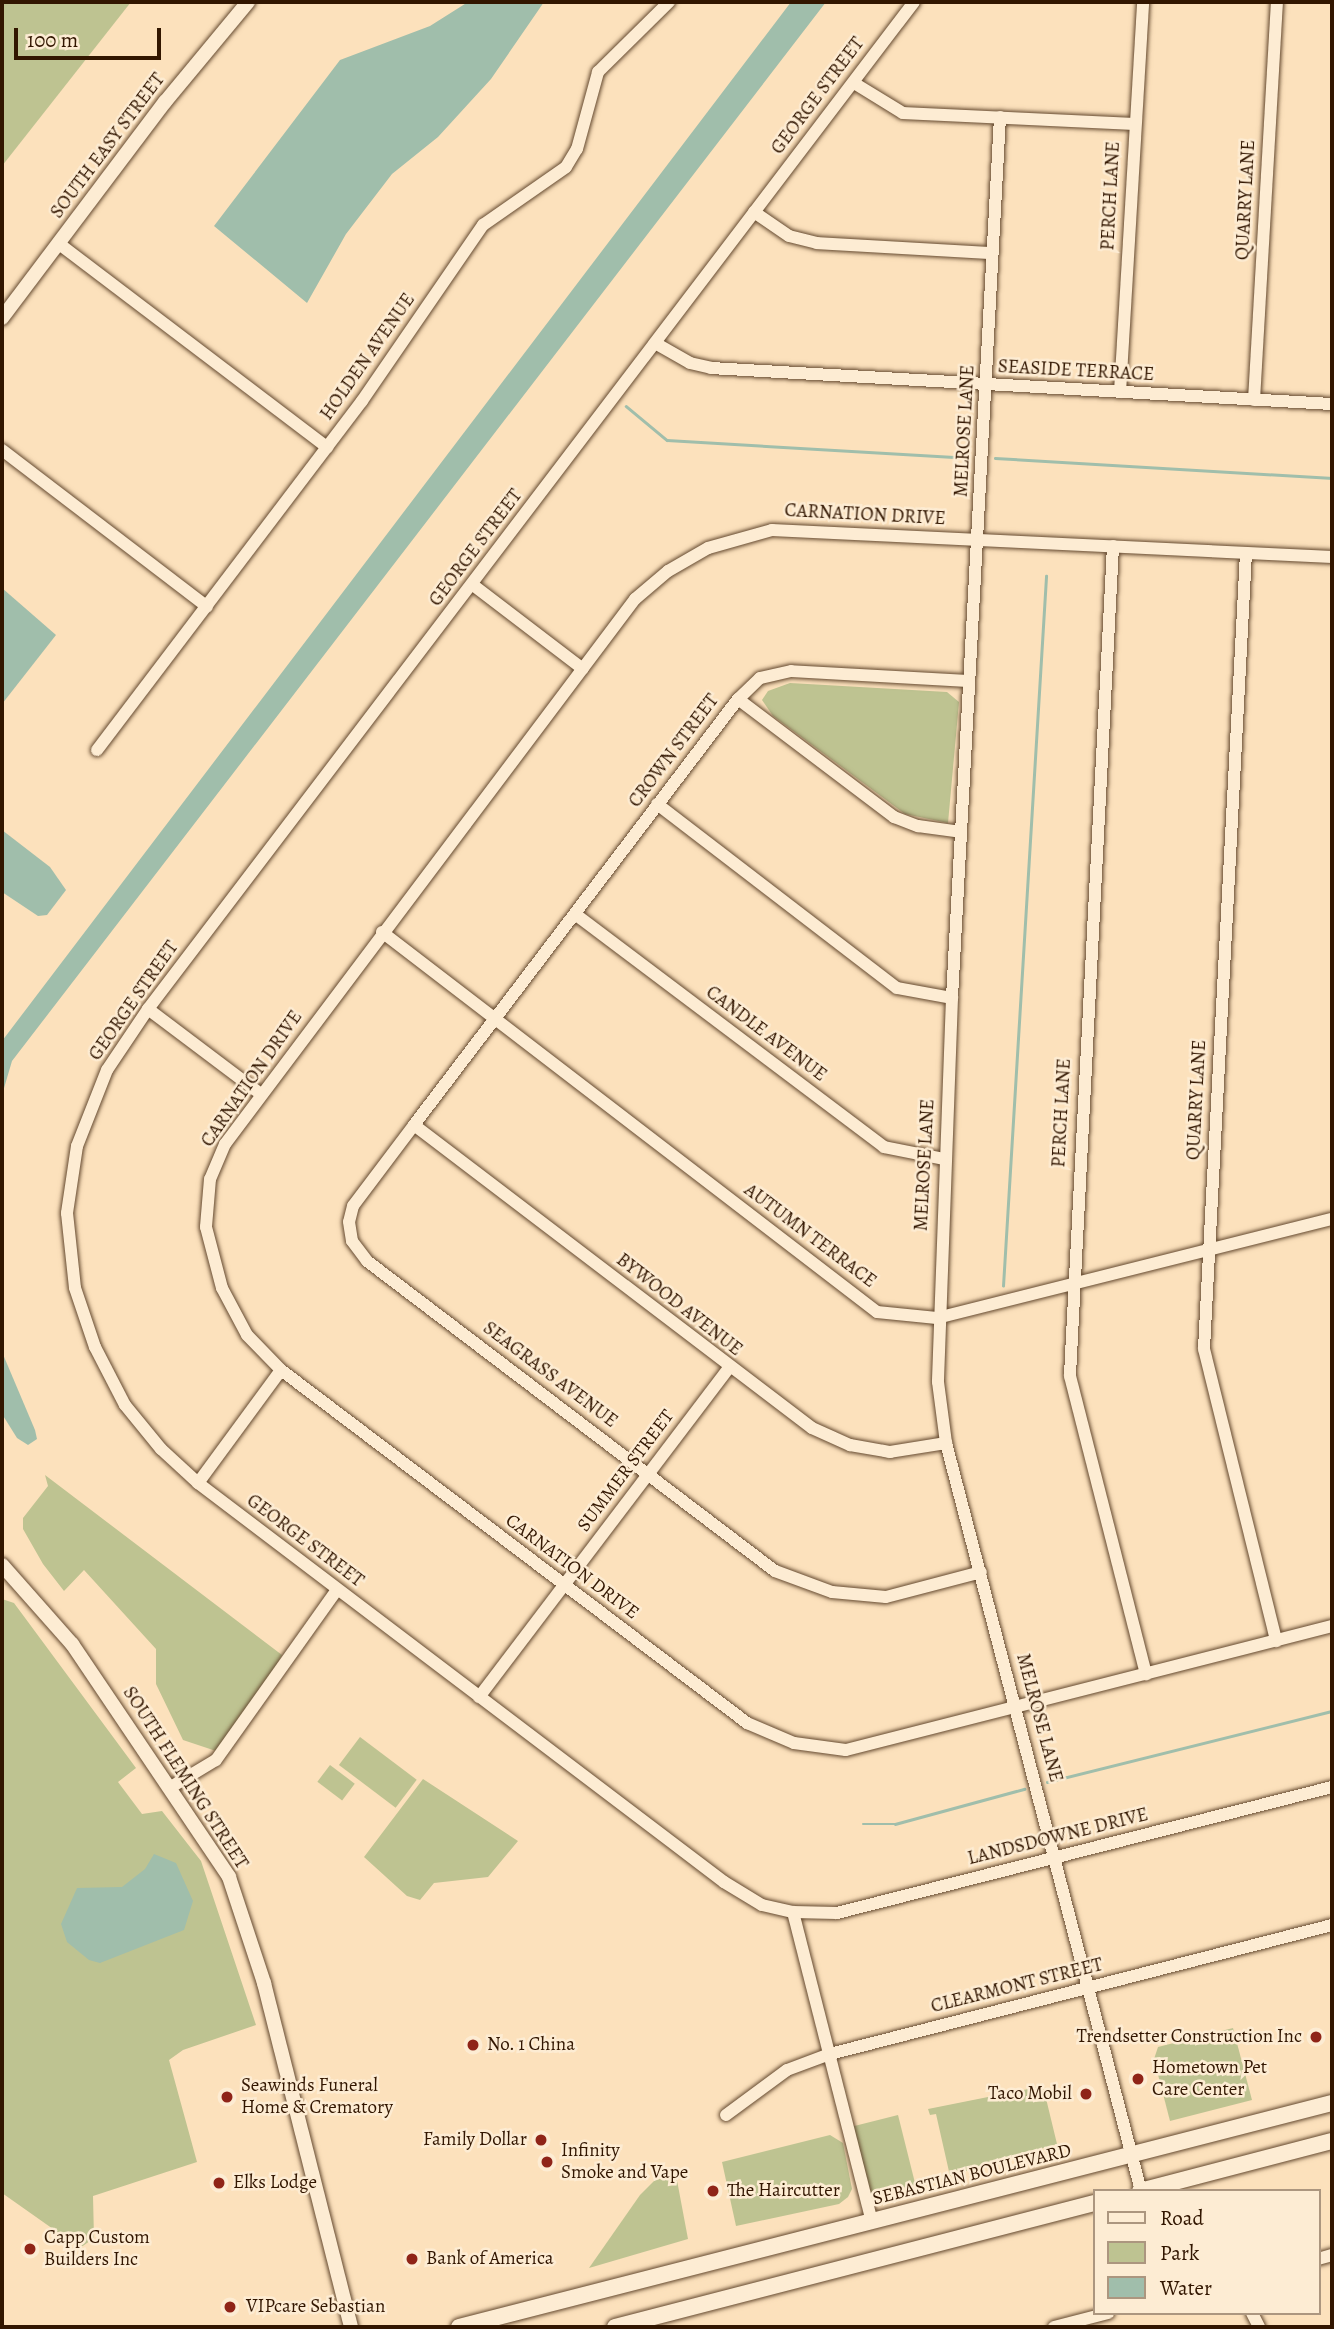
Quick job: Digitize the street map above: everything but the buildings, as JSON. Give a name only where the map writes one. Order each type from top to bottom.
[{"type":"main road","name":"SEBASTIAN BOULEVARD","points":[[459,2327],[1332,2103]]},
{"type":"main road","points":[[1149,2189],[1332,2141]]},
{"type":"main road","points":[[615,2327],[1092,2204]]},
{"type":"street","name":"SOUTH EASY STREET","points":[[2,318],[165,102],[248,2]]},
{"type":"street","name":"HOLDEN AVENUE","points":[[97,750],[327,447],[483,225],[566,167],[577,149],[598,72],[669,2]]},
{"type":"street","name":"GEORGE STREET","points":[[793,1912],[762,1905],[724,1882],[337,1590],[198,1483],[161,1449],[125,1405],[95,1347],[75,1288],[67,1213],[77,1146],[107,1070],[148,1009],[914,2]]},
{"type":"street","name":"PERCH LANE","points":[[1120,392],[1143,2]]},
{"type":"street","name":"QUARRY LANE","points":[[1254,400],[1277,2]]},
{"type":"street","points":[[853,83],[903,113],[1134,124]]},
{"type":"street","name":"MELROSE LANE","points":[[1000,117],[944,1159],[937,1318],[938,1382],[946,1443],[1140,2189]]},
{"type":"street","points":[[754,212],[789,236],[817,243],[992,253]]},
{"type":"street","points":[[58,243],[327,447]]},
{"type":"street","name":"SEASIDE TERRACE","points":[[655,343],[690,363],[711,368],[1332,404]]},
{"type":"street","points":[[2,450],[207,607]]},
{"type":"street","name":"CARNATION DRIVE","points":[[1332,557],[772,530],[708,548],[668,571],[635,599],[225,1144],[210,1179],[206,1227],[222,1288],[247,1335],[281,1370],[747,1723],[794,1743],[846,1750],[1017,1709],[1332,1626]]},
{"type":"street","name":"PERCH LANE","points":[[1113,546],[1072,1285],[1070,1376],[1146,1674]]},
{"type":"street","name":"QUARRY LANE","points":[[1245,553],[1204,1349],[1209,1379],[1276,1641]]},
{"type":"street","points":[[473,585],[583,669]]},
{"type":"street","name":"CROWN STREET","points":[[495,1018],[738,699],[760,678],[791,671],[968,681]]},
{"type":"street","points":[[738,699],[894,817],[961,832]]},
{"type":"street","points":[[657,804],[897,988],[952,998]]},
{"type":"street","name":"CANDLE AVENUE","points":[[575,914],[884,1147],[944,1159]]},
{"type":"street","name":"AUTUMN TERRACE","points":[[382,932],[877,1312],[937,1318],[1332,1219]]},
{"type":"street","points":[[148,1009],[261,1094]]},
{"type":"street","name":"SEAGRASS AVENUE","points":[[495,1018],[353,1206],[349,1222],[352,1241],[368,1261],[775,1571],[832,1592],[887,1597],[981,1572]]},
{"type":"street","name":"BYWOOD AVENUE","points":[[414,1125],[729,1368],[812,1428],[850,1445],[890,1452],[946,1443]]},
{"type":"street","name":"SUMMER STREET","points":[[480,1697],[729,1368]]},
{"type":"street","points":[[198,1483],[281,1370]]},
{"type":"street","name":"SOUTH FLEMING STREET","points":[[2,1565],[51,1616],[171,1787],[229,1877],[248,1925],[351,2327]]},
{"type":"street","points":[[171,1787],[216,1760],[337,1590]]},
{"type":"street","name":"LANDSDOWNE DRIVE","points":[[793,1912],[837,1913],[1332,1787]]},
{"type":"street","points":[[793,1912],[872,2222]]},
{"type":"street","name":"CLEARMONT STREET","points":[[726,2115],[787,2070],[830,2054],[1332,1924]]},
{"type":"street","points":[[1054,2327],[1078,2324],[1103,2315]]},
{"type":"green space","points":[[2,2],[131,2],[2,166]]},
{"type":"green space","points":[[790,683],[947,692],[959,702],[948,823],[905,814],[773,716],[762,700],[768,691]]},
{"type":"green space","points":[[45,1475],[282,1655],[262,1691],[216,1751],[183,1740],[156,1684],[156,1649],[84,1570],[64,1591],[43,1564],[23,1529],[23,1518],[48,1486]]},
{"type":"green space","points":[[2,1599],[14,1603],[136,1768],[118,1782],[142,1814],[162,1811],[201,1861],[256,2025],[183,2050],[169,2060],[197,2162],[93,2196],[94,2238],[80,2248],[2,2193]]},
{"type":"green space","points":[[360,1737],[417,1780],[396,1808],[339,1765]]},
{"type":"green space","points":[[330,1765],[355,1784],[342,1800],[317,1782]]},
{"type":"green space","points":[[423,1779],[518,1841],[488,1877],[434,1883],[420,1900],[407,1896],[364,1857]]},
{"type":"green space","points":[[1233,2028],[1252,2100],[1170,2121],[1154,2059],[1158,2047]]},
{"type":"green space","points":[[1043,2086],[1057,2144],[950,2176],[936,2114],[930,2115],[928,2109]]},
{"type":"green space","points":[[898,2115],[915,2185],[871,2196],[853,2126]]},
{"type":"green space","points":[[830,2135],[843,2143],[852,2189],[848,2197],[839,2204],[736,2226],[722,2162]]},
{"type":"green space","points":[[676,2175],[688,2239],[589,2268],[640,2195],[655,2180]]},
{"type":"water","points":[[468,2],[544,2],[491,79],[438,137],[392,174],[346,234],[307,303],[214,226],[340,60],[430,26]]},
{"type":"water","points":[[791,2],[826,2],[12,1061],[2,1095],[2,1041]]},
{"type":"water","points":[[2,588],[56,635],[2,704]]},
{"type":"water","points":[[2,830],[50,867],[66,890],[47,915],[38,916],[2,892]]},
{"type":"water","points":[[2,1352],[35,1430],[37,1439],[28,1445],[17,1438],[2,1414]]},
{"type":"water","points":[[154,1854],[176,1863],[193,1901],[184,1930],[100,1963],[89,1960],[67,1942],[61,1924],[77,1888],[122,1887],[145,1869]]},
{"type":"waterway","points":[[626,406],[667,440],[966,458]]},
{"type":"waterway","points":[[995,458],[1332,478]]},
{"type":"waterway","points":[[1003,1286],[1046,576]]},
{"type":"waterway","points":[[1047,1782],[1332,1711]]},
{"type":"waterway","points":[[863,1824],[895,1824],[1024,1789]]},
{"type":"place","name":"Trendsetter Construction Inc","points":[[1316,2037]]},
{"type":"place","name":"No. 1 China","points":[[473,2045]]},
{"type":"place","name":"Hometown Pet Care Center","points":[[1138,2079]]},
{"type":"place","name":"Taco Mobil","points":[[1086,2094]]},
{"type":"place","name":"Seawinds Funeral Home & Crematory","points":[[227,2097]]},
{"type":"place","name":"Family Dollar","points":[[541,2140]]},
{"type":"place","name":"Infinity Smoke and Vape","points":[[547,2162]]},
{"type":"place","name":"Elks Lodge","points":[[219,2183]]},
{"type":"place","name":"The Haircutter","points":[[713,2191]]},
{"type":"place","name":"Capp Custom Builders Inc","points":[[30,2249]]},
{"type":"place","name":"Bank of America","points":[[412,2259]]},
{"type":"place","name":"VIPcare Sebastian","points":[[230,2307]]}]
